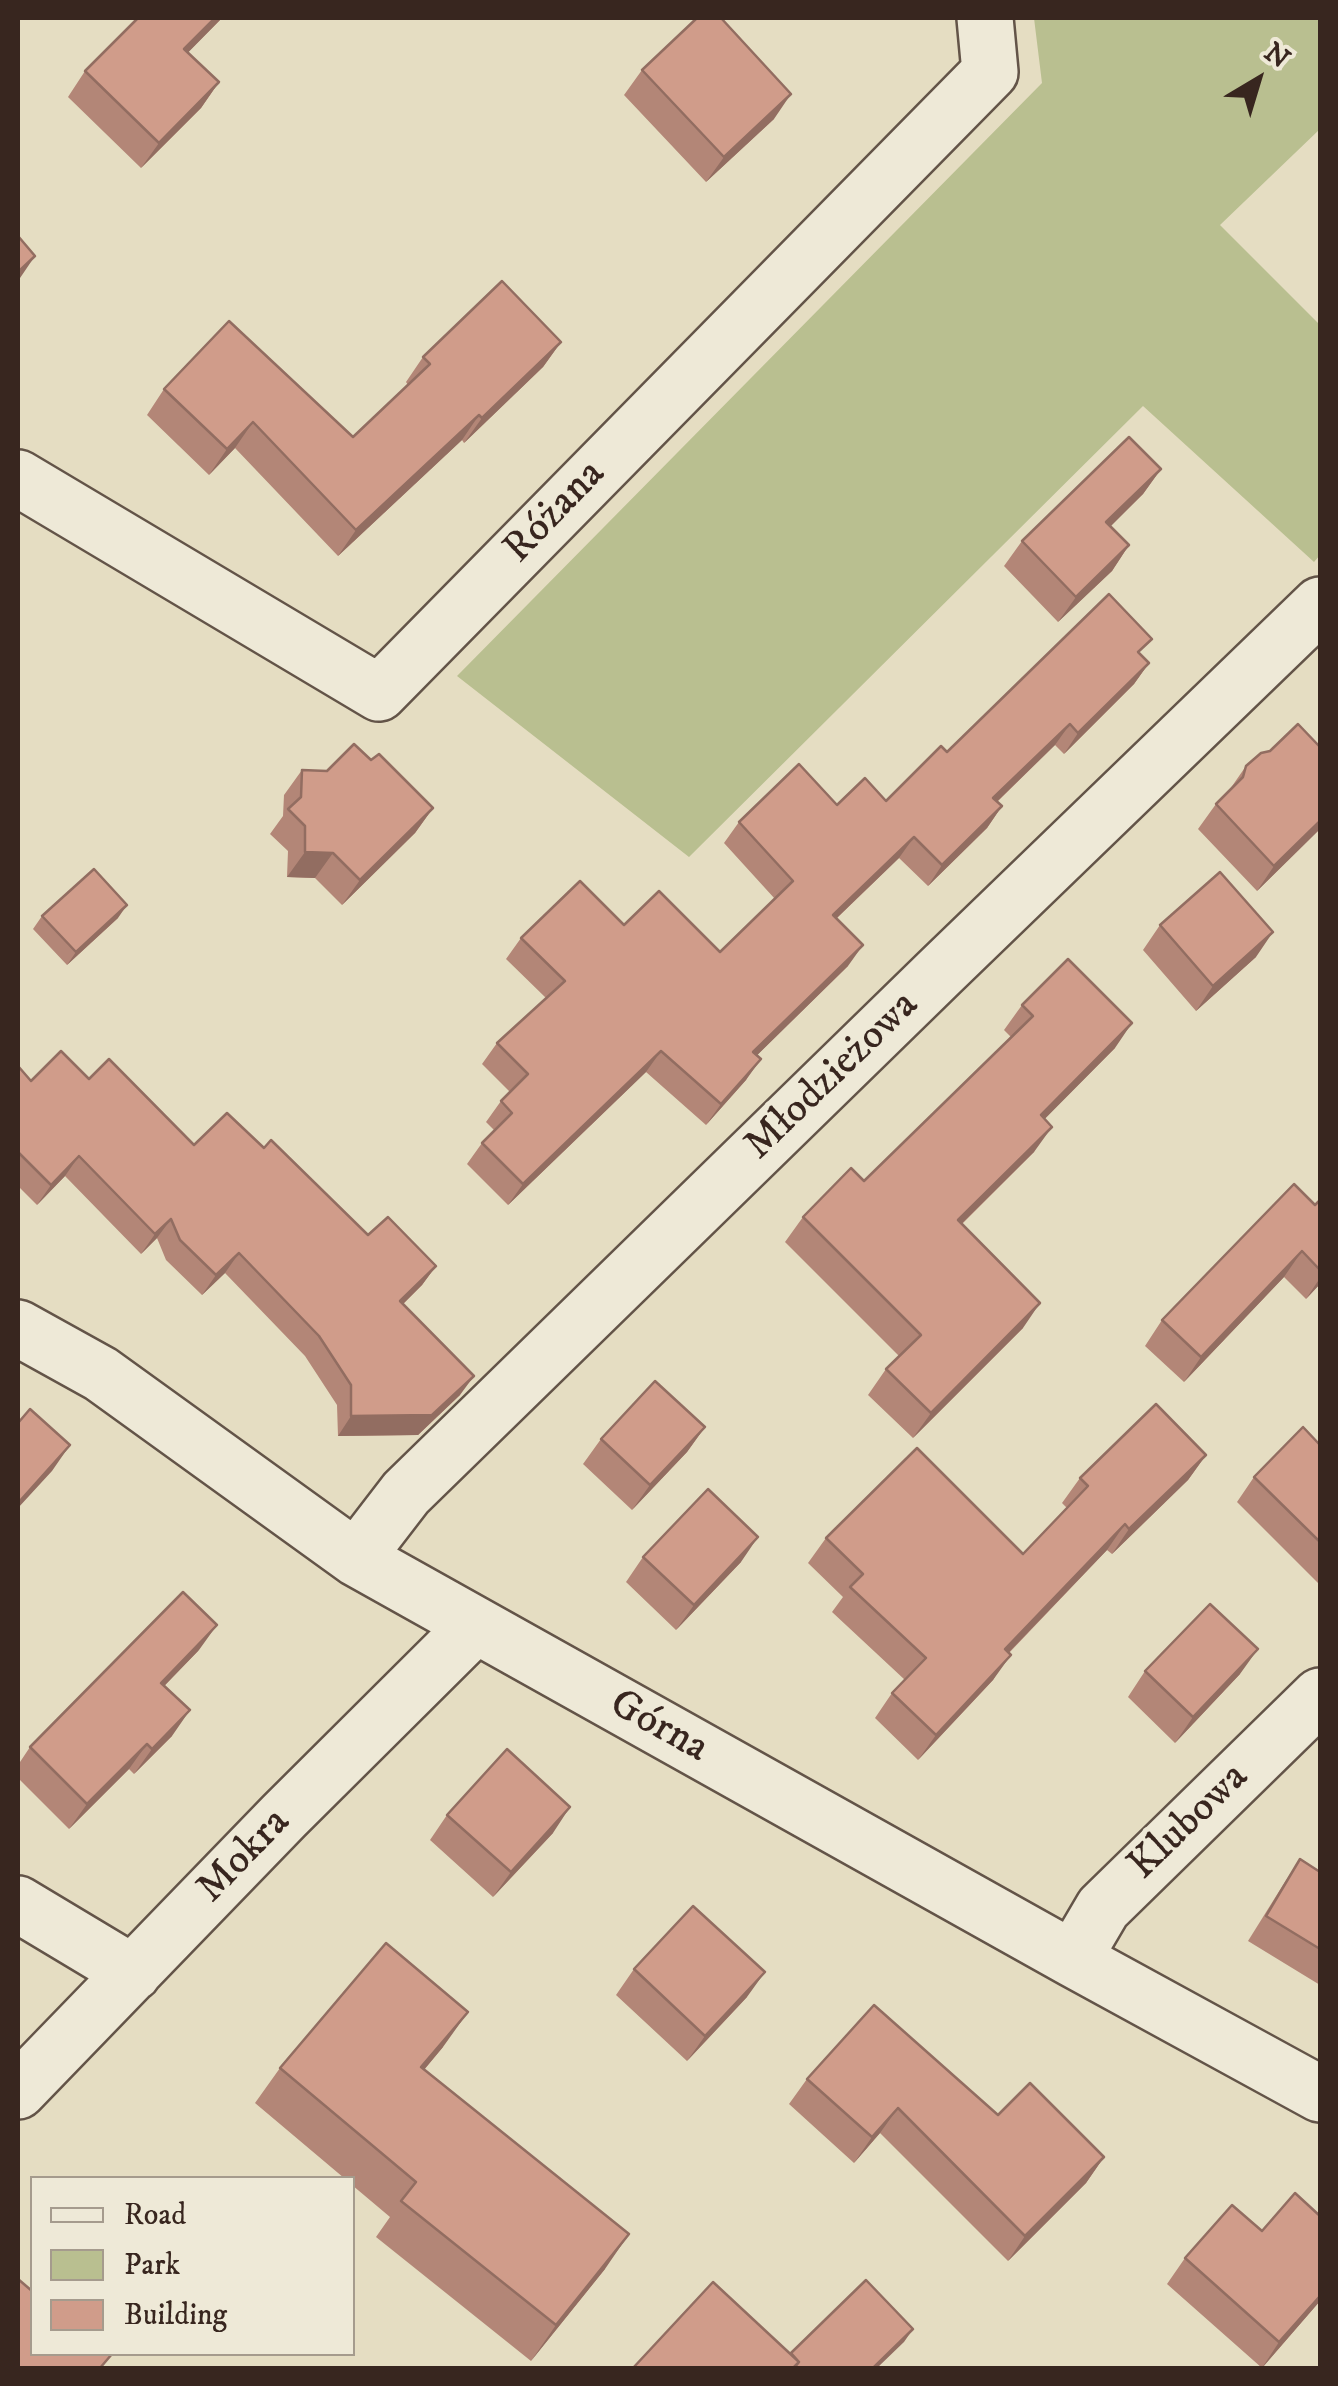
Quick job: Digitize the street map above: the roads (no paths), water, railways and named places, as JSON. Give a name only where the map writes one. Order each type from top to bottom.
[{"type":"street","name":"Różana","points":[[18,478],[379,693],[990,72],[985,18]]},
{"type":"street","name":"Młodzieżowa","points":[[356,1558],[406,1493],[1320,605]]},
{"type":"street","name":"Górna","points":[[18,1328],[101,1374],[356,1558],[1320,2094]]},
{"type":"street","name":"Mokra","points":[[18,2090],[475,1626]]},
{"type":"street","name":"Klubowa","points":[[1073,1960],[1103,1908],[1320,1696]]},
{"type":"street","points":[[18,1904],[132,1974]]}]
